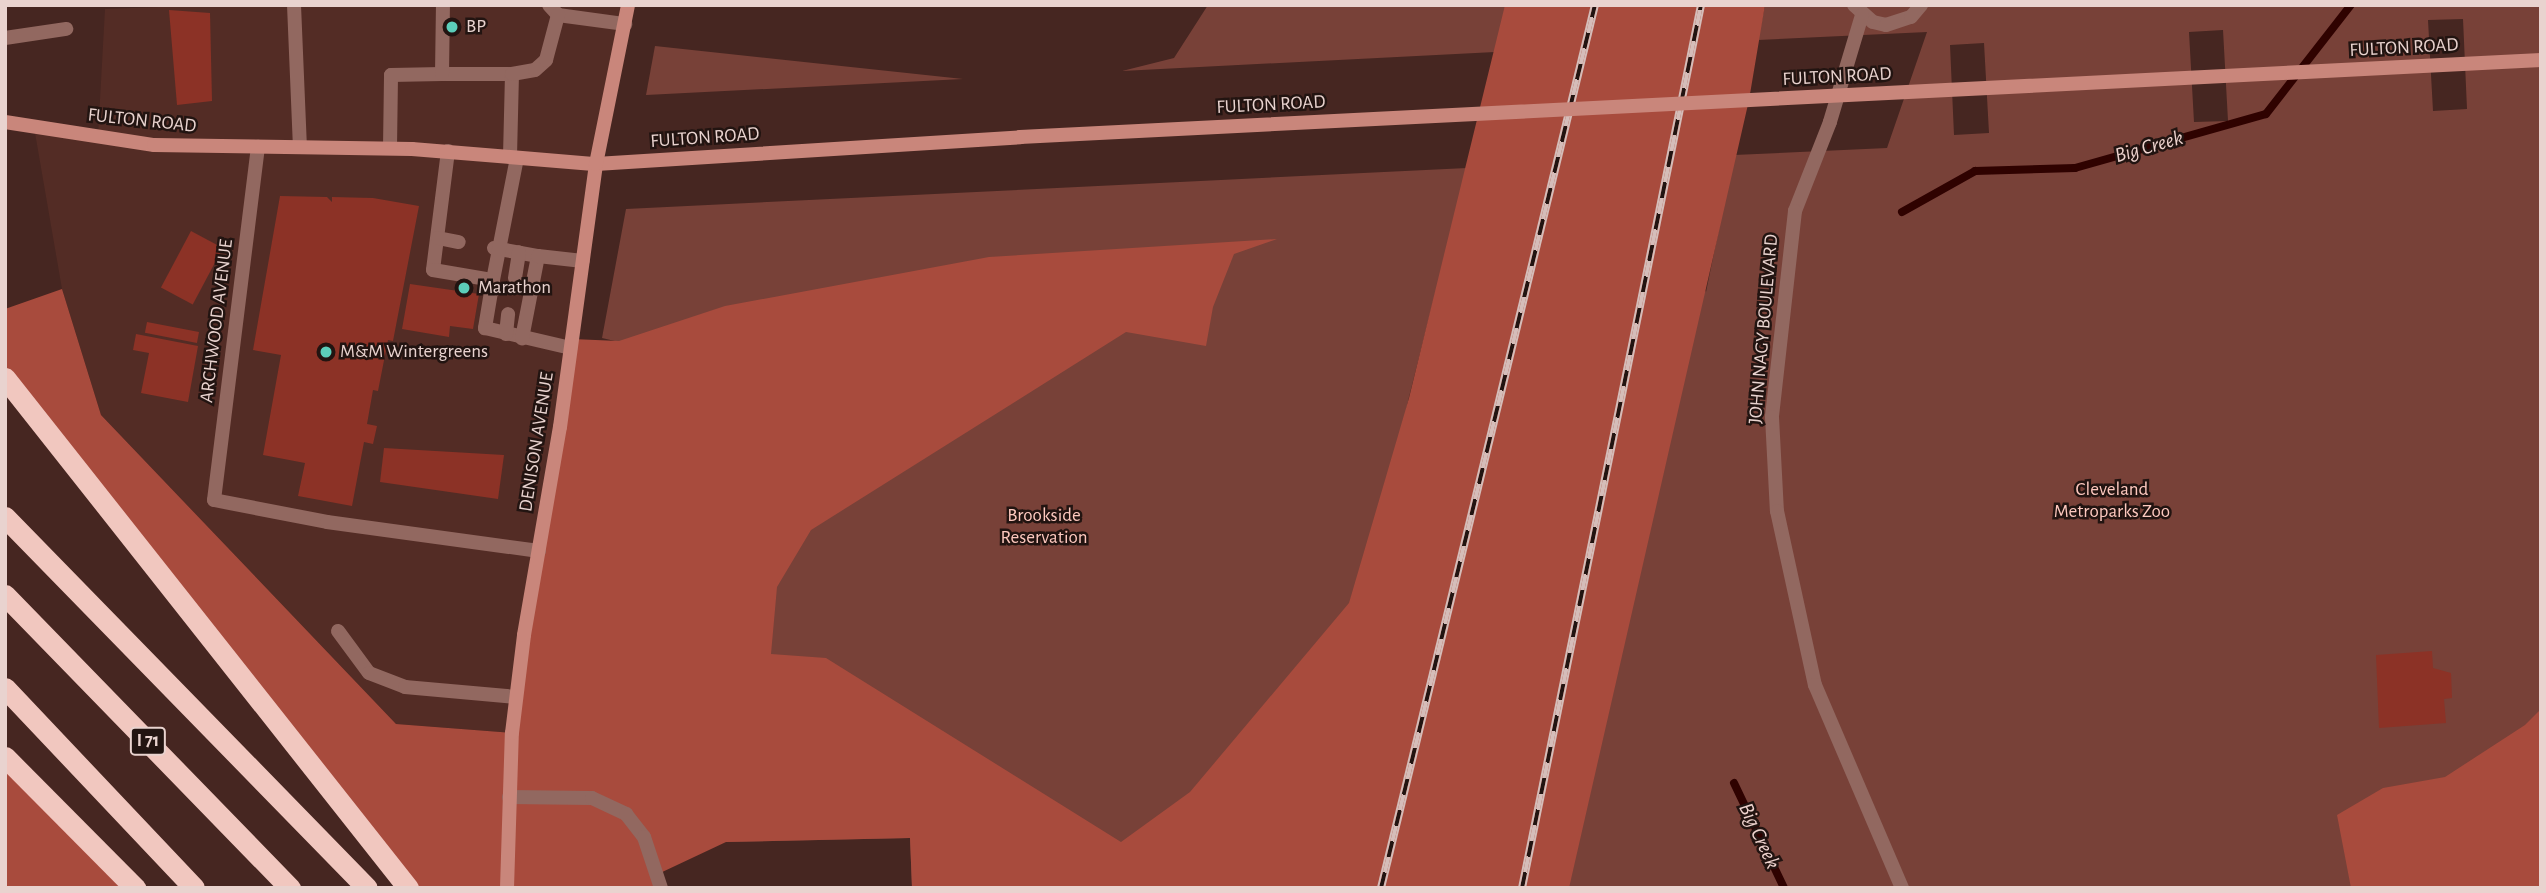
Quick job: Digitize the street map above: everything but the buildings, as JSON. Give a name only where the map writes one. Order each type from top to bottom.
[{"type":"highway","points":[[5,378],[408,888]]},
{"type":"highway","points":[[5,517],[367,888]]},
{"type":"highway","name":"I 71","points":[[5,595],[290,888]]},
{"type":"highway","points":[[5,688],[194,888]]},
{"type":"highway","points":[[5,759],[135,888]]},
{"type":"main road","name":"DENISON AVENUE","points":[[507,888],[509,797],[516,696],[571,348],[596,164],[628,5]]},
{"type":"main road","name":"FULTON ROAD","points":[[5,122],[155,145],[390,148],[596,164],[1020,137],[2541,61]]},
{"type":"street","points":[[294,5],[299,146]]},
{"type":"street","points":[[442,74],[443,5]]},
{"type":"street","name":"JOHN NAGY BOULEVARD","points":[[1902,888],[1815,685],[1777,511],[1772,417],[1795,211],[1830,122],[1858,10],[1873,22],[1899,23],[1921,5]]},
{"type":"street","points":[[390,148],[391,75],[512,74],[535,70],[546,60],[553,10],[625,24]]},
{"type":"street","points":[[5,38],[66,29]]},
{"type":"street","points":[[512,74],[514,157],[485,328],[571,348]]},
{"type":"street","name":"ARCHWOOD AVENUE","points":[[258,147],[214,500],[327,522],[539,551]]},
{"type":"street","points":[[448,152],[433,270],[493,280]]},
{"type":"street","points":[[438,238],[459,242]]},
{"type":"street","points":[[497,249],[583,261]]},
{"type":"street","points":[[515,278],[519,253]]},
{"type":"street","points":[[523,338],[538,256]]},
{"type":"street","points":[[506,334],[508,314]]},
{"type":"street","points":[[338,631],[369,673],[405,687],[516,696]]},
{"type":"street","points":[[509,797],[592,798],[626,814],[644,837],[661,888]]},
{"type":"shaded area","points":[[212,5],[628,5],[512,733],[396,724],[101,415],[62,289],[34,127],[98,136],[105,9]]},
{"type":"shaded area","points":[[1505,5],[1765,5],[1749,100],[1569,888],[912,888],[910,838],[726,842],[658,874],[661,888],[408,888],[5,378],[5,309],[62,289],[101,415],[396,724],[512,733],[572,339],[619,341],[725,306],[989,257],[1277,239],[1234,254],[1213,307],[1206,346],[1126,332],[811,530],[777,587],[771,654],[826,658],[1121,842],[1190,792],[1349,603],[1409,398]]},
{"type":"shaded area","points":[[2541,709],[2541,888],[2351,888],[2337,815],[2383,788],[2445,777],[2525,725]]},
{"type":"shaded area","points":[[5,761],[135,888],[5,888]]},
{"type":"green space","points":[[1208,5],[1507,5],[1495,52],[1122,71],[1174,58]]},
{"type":"green space","name":"Cleveland Metroparks Zoo","points":[[1765,5],[2541,5],[2541,888],[1567,888],[1700,280],[1706,292],[1734,155],[1887,148],[1927,32],[1758,40]],"holes":[[[2463,19],[2467,109],[2433,111],[2428,20]],[[2223,30],[2228,121],[2194,122],[2189,32]],[[1984,43],[1989,133],[1954,135],[1950,45]]]},
{"type":"green space","points":[[655,46],[963,79],[646,95]]},
{"type":"green space","name":"Brookside Reservation","points":[[1467,168],[1409,397],[1302,888],[912,888],[910,838],[726,842],[619,342],[602,338],[626,209]]},
{"type":"waterway","name":"Big Creek","points":[[1902,212],[1975,171],[2075,168],[2266,114],[2351,5]]},
{"type":"waterway","name":"Big Creek","points":[[1734,783],[1784,888]]},
{"type":"railway","points":[[1381,888],[1595,5]]},
{"type":"railway","points":[[1522,888],[1701,5]]},
{"type":"place","name":"BP","points":[[452,27]]},
{"type":"place","name":"Marathon","points":[[464,288]]},
{"type":"place","name":"M&M Wintergreens","points":[[326,352]]}]
